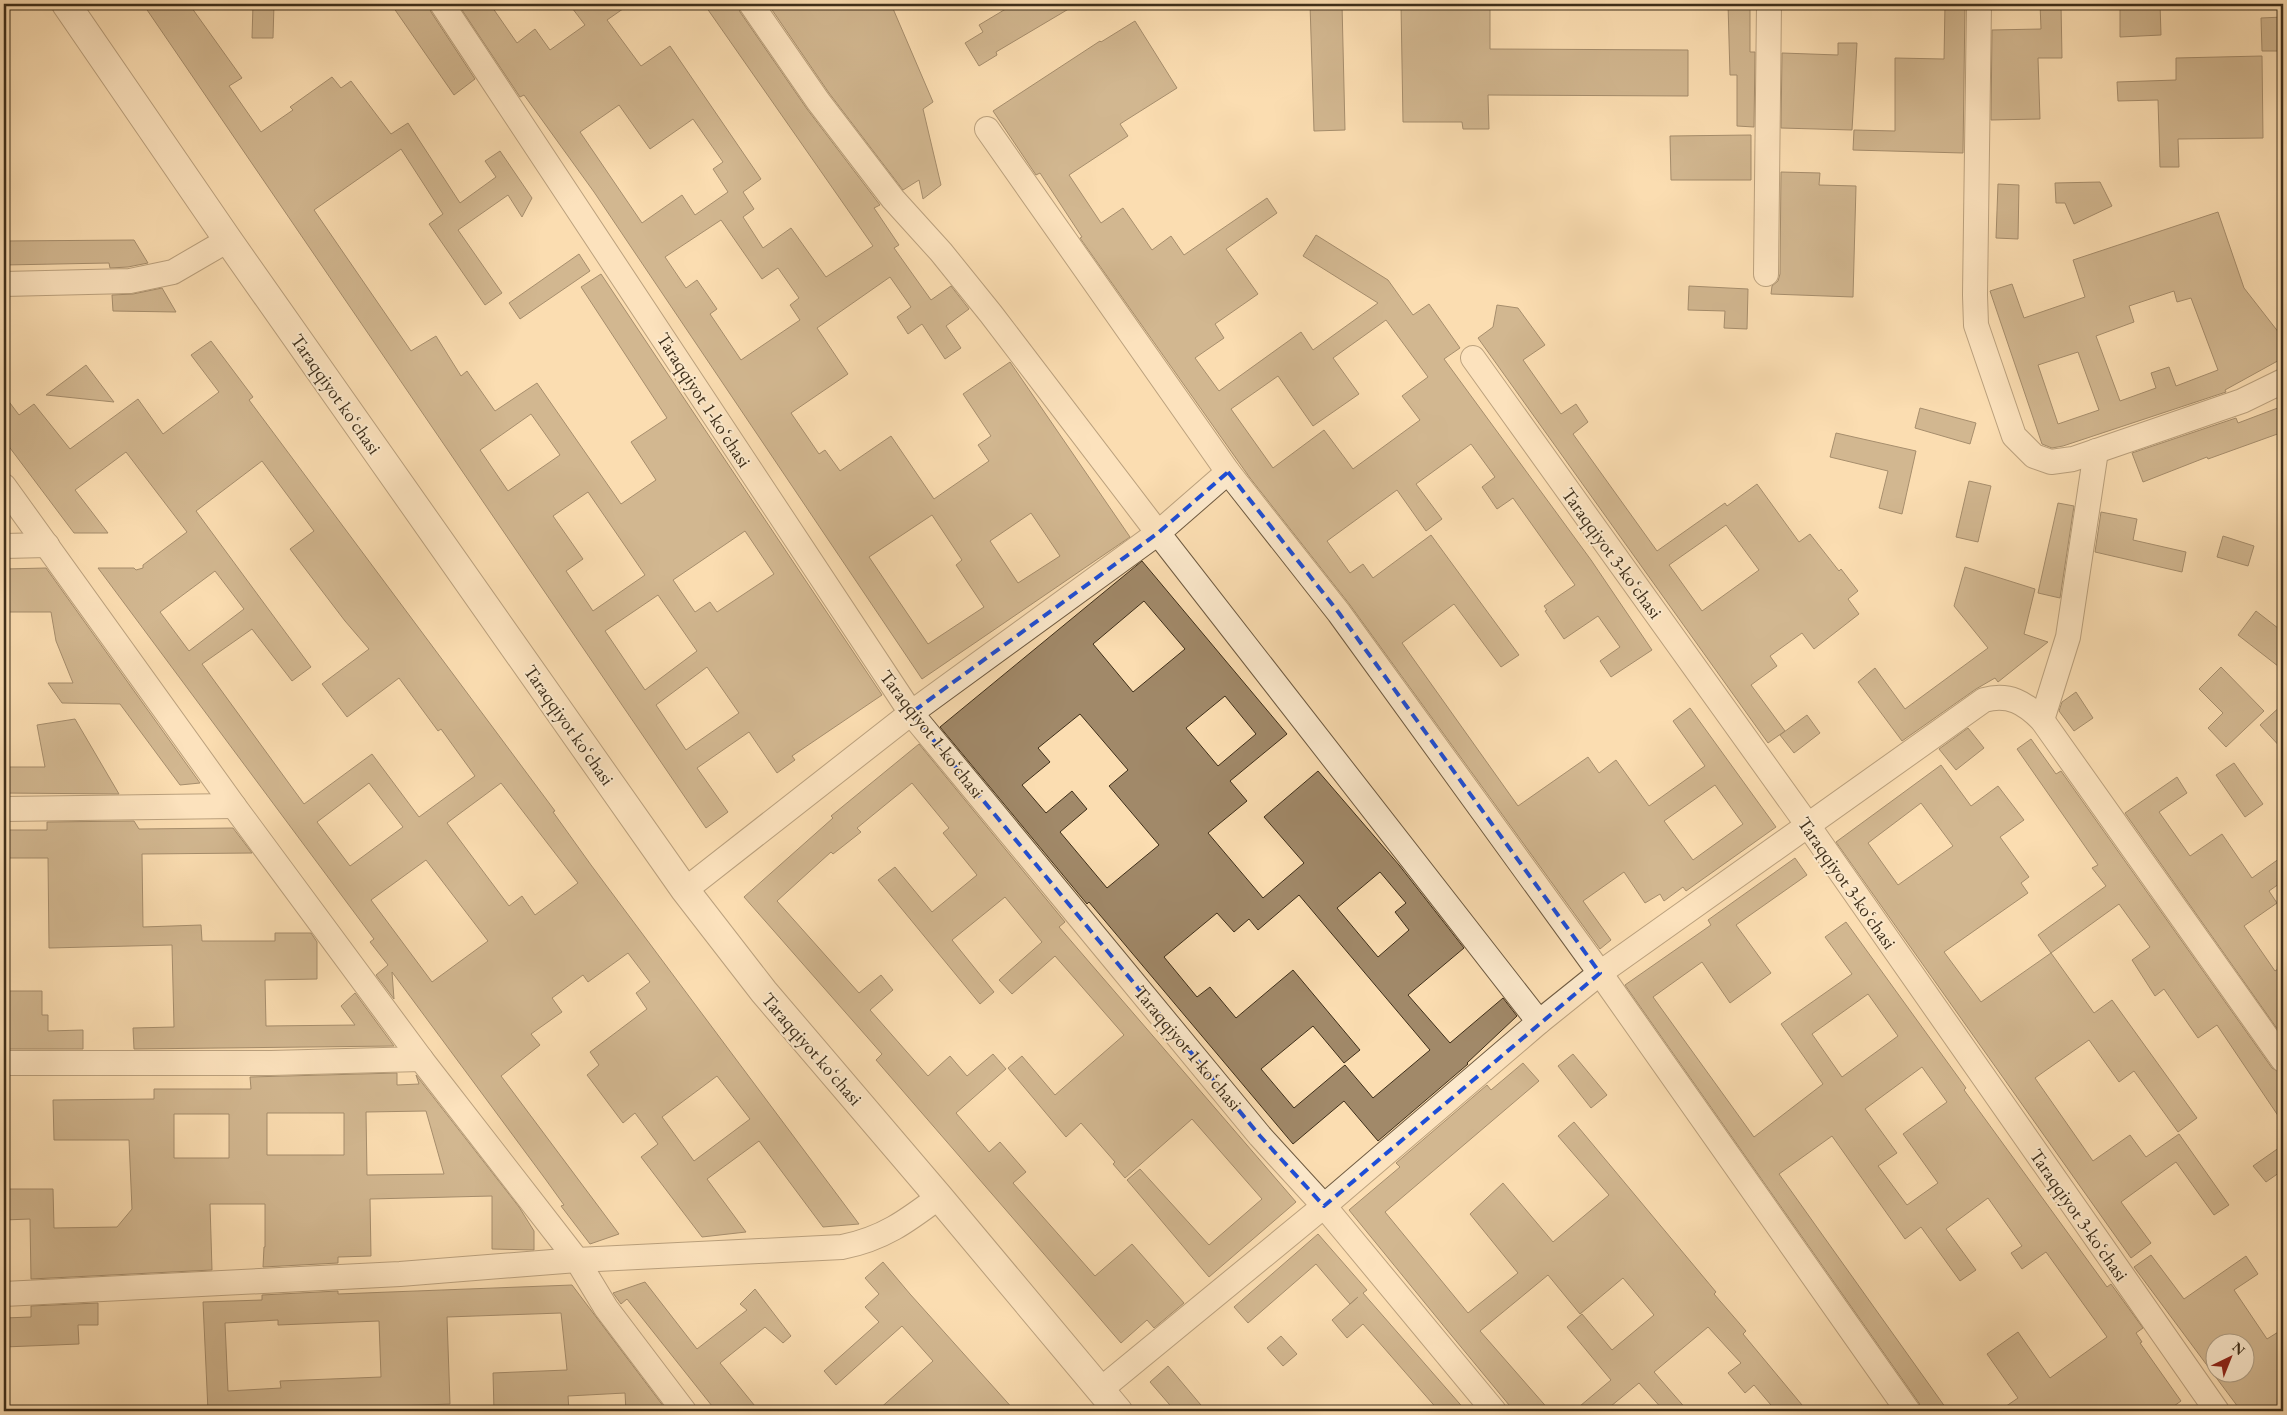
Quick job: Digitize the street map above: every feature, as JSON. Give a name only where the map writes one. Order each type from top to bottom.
[{"type":"street","name":"Taraqqiyot koʻchasi","points":[[66,4],[228,240],[685,890],[764,992],[939,1196],[1118,1411]]},
{"type":"street","name":"Taraqqiyot 1-koʻchasi","points":[[442,4],[911,713],[1260,1136],[1324,1206],[1494,1411]]},
{"type":"street","points":[[751,4],[818,101],[887,192],[985,306],[1158,533],[1539,1022]]},
{"type":"street","points":[[1766,274],[1769,4]]},
{"type":"street","points":[[1979,4],[1976,325],[2014,436],[2034,456],[2051,462],[2073,460],[2242,401],[2283,381]]},
{"type":"street","points":[[987,129],[1228,472],[1339,613],[1600,973],[1908,1411]]},
{"type":"street","points":[[4,284],[130,281],[147,278],[173,272],[228,240]]},
{"type":"street","name":"Taraqqiyot 3-koʻchasi","points":[[1473,358],[1806,824],[2217,1411]]},
{"type":"street","points":[[2042,720],[2068,637],[2096,452]]},
{"type":"street","points":[[685,890],[911,713],[1158,533],[1228,472]]},
{"type":"street","points":[[4,486],[234,806],[421,1059],[576,1260],[606,1308],[684,1411]]},
{"type":"street","points":[[4,546],[47,545]]},
{"type":"street","points":[[1100,1390],[1324,1206],[1539,1022],[1600,973],[1806,824],[1984,700],[1995,697],[2006,698],[2026,704],[2042,720],[2283,1060]]},
{"type":"street","points":[[4,809],[234,806]]},
{"type":"street","points":[[4,1063],[271,1063],[421,1059]]},
{"type":"street","points":[[4,1294],[390,1275],[576,1260],[842,1247],[864,1243],[898,1228],[939,1196]]},
{"type":"highlighted area","points":[[1228,472],[1339,613],[1600,973],[1324,1206],[1260,1136],[911,713],[1158,533]]},
{"type":"building","points":[[143,4],[189,4],[242,78],[229,86],[261,132],[293,110],[290,107],[332,77],[341,88],[351,81],[391,134],[408,123],[460,203],[496,177],[485,161],[500,151],[532,198],[522,217],[508,195],[458,230],[502,293],[485,305],[429,224],[443,214],[401,149],[314,210],[411,351],[436,336],[461,376],[467,371],[495,411],[537,383],[621,504],[656,480],[631,442],[667,418],[581,287],[601,274],[882,695],[792,756],[795,760],[777,773],[749,732],[697,768],[728,812],[706,828]],"holes":[[[531,414],[560,455],[508,491],[480,450]],[[588,492],[645,575],[593,611],[566,571],[583,559],[553,516]],[[745,531],[774,574],[717,612],[710,602],[695,612],[673,580]],[[658,595],[697,651],[645,690],[605,631]],[[707,667],[739,713],[686,750],[656,705]]]},
{"type":"building","points":[[253,4],[274,4],[273,38],[252,38]]},
{"type":"building","points":[[391,4],[428,4],[431,12],[475,79],[454,95]]},
{"type":"building","points":[[458,4],[490,4],[517,43],[535,29],[550,50],[585,25],[569,4],[630,4],[607,20],[641,66],[670,46],[761,179],[743,192],[754,209],[743,217],[763,248],[791,228],[826,277],[873,246],[704,4],[737,4],[740,12],[807,109],[880,205],[874,208],[899,245],[894,248],[931,300],[951,286],[969,309],[946,326],[961,348],[945,359],[922,324],[908,334],[897,317],[911,307],[890,277],[817,328],[848,374],[791,413],[819,454],[825,450],[840,471],[891,436],[934,499],[989,461],[978,445],[991,436],[963,394],[1010,362],[1130,537],[922,679],[594,192],[524,95],[520,97]],"holes":[[[619,105],[650,149],[693,119],[723,162],[713,169],[728,192],[695,215],[682,195],[642,223],[580,132]],[[721,220],[762,279],[778,268],[799,298],[790,305],[800,320],[741,360],[710,314],[717,309],[697,280],[686,288],[665,257]],[[1031,513],[1060,556],[1018,583],[990,541]],[[932,515],[962,560],[956,565],[984,607],[928,644],[869,557]]]},
{"type":"building","points":[[768,4],[891,4],[933,102],[923,109],[941,185],[923,199],[919,180],[903,190],[829,93]]},
{"type":"building","points":[[1014,4],[1077,4],[996,52],[997,55],[979,66],[965,43],[983,32],[979,25]]},
{"type":"building","points":[[1310,4],[1342,4],[1345,130],[1314,131]]},
{"type":"building","points":[[1401,4],[1490,4],[1490,49],[1688,50],[1688,96],[1488,95],[1489,129],[1463,129],[1462,122],[1403,122]]},
{"type":"building","points":[[1728,4],[1750,4],[1750,52],[1755,52],[1754,127],[1737,126],[1737,75],[1730,75]]},
{"type":"building","points":[[1945,4],[1965,4],[1963,153],[1853,150],[1854,130],[1895,131],[1895,58],[1944,59]]},
{"type":"building","points":[[2040,4],[2061,4],[2062,58],[2038,58],[2040,119],[1991,120],[1992,30],[2041,29]]},
{"type":"building","points":[[2120,4],[2160,4],[2161,35],[2120,37]]},
{"type":"building","points":[[2283,17],[2283,51],[2262,51],[2261,18]]},
{"type":"building","points":[[1135,21],[1177,88],[1120,124],[1128,136],[1069,175],[1101,223],[1123,208],[1152,250],[1171,236],[1184,255],[1267,198],[1277,213],[1226,249],[1258,294],[1215,324],[1224,338],[1195,358],[1219,391],[1301,332],[1313,350],[1378,303],[1303,256],[1316,235],[1388,280],[1413,315],[1429,304],[1460,348],[1444,359],[1591,560],[1652,650],[1611,677],[1600,661],[1620,647],[1598,616],[1564,639],[1545,611],[1547,610],[1544,606],[1575,585],[1513,498],[1497,509],[1482,487],[1495,477],[1471,444],[1416,484],[1442,519],[1426,531],[1397,490],[1327,541],[1350,573],[1363,564],[1373,578],[1431,535],[1519,655],[1501,667],[1454,604],[1402,643],[1518,806],[1588,757],[1599,773],[1616,760],[1649,806],[1705,766],[1673,721],[1690,708],[1776,827],[1686,891],[1683,887],[1664,901],[1660,894],[1645,903],[1624,872],[1583,901],[1611,940],[1600,949],[1350,605],[1250,478],[1080,238],[1082,237],[1040,173],[1036,175],[993,111]],"holes":[[[1386,320],[1428,377],[1402,396],[1420,420],[1353,469],[1324,430],[1273,468],[1231,409],[1278,376],[1313,426],[1359,394],[1333,358]],[[1715,785],[1743,824],[1693,860],[1664,821]]]},
{"type":"building","points":[[1838,43],[1857,43],[1852,130],[1781,128],[1782,53],[1838,55]]},
{"type":"building","points":[[2262,56],[2263,138],[2178,139],[2179,167],[2160,167],[2158,100],[2118,101],[2117,82],[2176,80],[2176,58]]},
{"type":"building","points":[[1751,135],[1751,180],[1671,180],[1670,136]]},
{"type":"building","points":[[1781,172],[1820,173],[1819,185],[1856,186],[1853,297],[1771,294],[1772,286],[1778,281],[1780,274]]},
{"type":"building","points":[[2100,182],[2112,206],[2074,224],[2065,203],[2056,203],[2055,183]]},
{"type":"building","points":[[1998,184],[2019,185],[2018,239],[1996,238]]},
{"type":"building","points":[[2218,212],[2244,288],[2283,338],[2283,358],[2225,390],[2226,392],[2063,446],[2052,448],[2042,444],[1990,291],[2012,284],[2024,318],[2085,297],[2073,260]],"holes":[[[2174,291],[2177,302],[2191,298],[2218,370],[2176,386],[2169,367],[2151,373],[2156,388],[2120,401],[2096,336],[2134,322],[2129,306]],[[2078,352],[2099,410],[2058,424],[2038,365]]]},
{"type":"building","points":[[134,240],[148,263],[110,268],[109,263],[4,265],[4,241]]},
{"type":"building","points":[[579,254],[590,271],[520,319],[509,303]]},
{"type":"building","points":[[1689,286],[1748,289],[1747,329],[1724,328],[1725,311],[1688,310]]},
{"type":"building","points":[[162,288],[176,312],[113,311],[112,295],[133,294]]},
{"type":"building","points":[[1497,305],[1518,308],[1545,345],[1523,360],[1561,414],[1576,404],[1588,422],[1573,434],[1657,551],[1725,503],[1727,506],[1757,484],[1799,542],[1810,534],[1839,571],[1841,569],[1858,591],[1848,599],[1859,614],[1814,649],[1802,633],[1770,656],[1777,666],[1751,685],[1785,731],[1768,743],[1478,338],[1493,327]],"holes":[[[1726,525],[1759,570],[1702,611],[1669,565]]]},
{"type":"building","points":[[211,341],[253,397],[249,400],[555,811],[553,812],[591,865],[859,1224],[823,1227],[759,1141],[707,1179],[746,1232],[702,1237],[641,1157],[658,1144],[635,1113],[623,1123],[587,1075],[599,1065],[590,1052],[647,1009],[636,993],[650,982],[628,953],[588,982],[583,975],[552,998],[562,1012],[531,1034],[540,1045],[501,1076],[619,1234],[590,1244],[561,1206],[564,1205],[546,1180],[392,972],[394,999],[376,975],[388,965],[370,942],[374,939],[98,568],[134,568],[136,570],[143,568],[143,565],[187,532],[126,452],[75,490],[108,533],[74,533],[4,440],[4,395],[19,415],[34,404],[70,449],[138,399],[163,434],[219,392],[191,355]],"holes":[[[262,461],[314,531],[290,549],[369,649],[322,684],[347,717],[399,678],[438,731],[441,729],[475,776],[419,817],[372,754],[304,804],[202,664],[252,629],[292,681],[311,667],[196,511]],[[215,571],[244,609],[189,651],[160,612]],[[369,783],[403,827],[350,866],[317,822]],[[501,783],[578,883],[535,915],[522,896],[509,906],[447,823]],[[426,860],[488,941],[432,982],[371,900]],[[717,1076],[750,1119],[694,1161],[662,1117]]]},
{"type":"building","points":[[86,365],[114,402],[46,395]]},
{"type":"building","points":[[2283,406],[2283,432],[2208,459],[2207,457],[2143,482],[2132,453],[2236,418],[2238,423]]},
{"type":"building","points":[[1920,408],[1976,423],[1970,444],[1915,428]]},
{"type":"building","points":[[1836,433],[1916,451],[1902,514],[1879,508],[1888,471],[1830,457]]},
{"type":"building","points":[[1969,481],[1991,486],[1978,542],[1956,537]]},
{"type":"building","points":[[2058,503],[2074,506],[2060,598],[2038,593]]},
{"type":"building","points":[[2101,512],[2137,519],[2133,540],[2186,552],[2182,572],[2095,552]]},
{"type":"building","points":[[2223,536],[2254,546],[2248,566],[2217,557]]},
{"type":"building","points":[[1142,561],[1287,734],[1230,781],[1247,801],[1208,833],[1263,898],[1304,863],[1264,817],[1318,771],[1399,865],[1464,948],[1408,995],[1450,1043],[1503,998],[1517,1016],[1468,1064],[1378,1141],[1344,1101],[1293,1144],[1089,902],[1087,904],[940,727]],"holes":[[[1144,601],[1185,649],[1133,692],[1093,644]],[[1225,696],[1256,734],[1218,766],[1186,728]],[[1080,714],[1128,770],[1109,786],[1159,845],[1107,888],[1060,832],[1087,809],[1072,791],[1046,813],[1022,785],[1050,762],[1038,748]],[[1380,872],[1406,903],[1395,912],[1409,930],[1378,957],[1337,908]],[[1299,895],[1430,1050],[1373,1098],[1345,1065],[1294,1108],[1261,1069],[1313,1026],[1344,1063],[1360,1050],[1293,970],[1236,1018],[1210,987],[1197,997],[1164,957],[1217,913],[1234,932],[1249,919],[1258,930]]]},
{"type":"building","points":[[1965,567],[2035,589],[2024,634],[2048,642],[1998,682],[1995,678],[1976,689],[1902,741],[1858,682],[1875,668],[1905,709],[1988,648],[1954,606]]},
{"type":"building","points":[[46,568],[200,783],[180,785],[120,704],[62,703],[48,683],[73,683],[56,641],[51,612],[4,612],[4,569]]},
{"type":"building","points":[[2256,611],[2283,632],[2283,670],[2238,635]]},
{"type":"building","points":[[2221,667],[2264,711],[2226,747],[2208,728],[2223,713],[2199,689]]},
{"type":"building","points":[[2076,692],[2093,718],[2074,731],[2059,711],[2062,702]]},
{"type":"building","points":[[2283,704],[2283,750],[2260,725]]},
{"type":"building","points":[[1807,715],[1820,733],[1794,753],[1780,735]]},
{"type":"building","points":[[75,719],[119,794],[4,793],[4,767],[45,767],[37,725]]},
{"type":"building","points":[[1968,728],[1984,748],[1956,770],[1939,749]]},
{"type":"building","points":[[2031,739],[2056,774],[2061,771],[2272,1068],[2283,1074],[2283,1123],[2217,1025],[2198,1038],[2164,989],[2155,996],[2132,960],[2150,947],[2119,904],[2051,953],[2038,935],[2106,886],[2092,868],[2098,865],[2017,749]]},
{"type":"building","points":[[919,744],[1065,922],[1059,927],[1296,1202],[1209,1277],[1127,1180],[1140,1169],[1209,1245],[1262,1199],[1192,1119],[1125,1178],[1113,1164],[1115,1162],[1081,1123],[1066,1137],[1008,1068],[1022,1056],[1055,1095],[1124,1035],[1055,956],[1012,994],[999,980],[1042,942],[1005,897],[952,940],[994,992],[980,1004],[878,880],[895,867],[932,912],[977,875],[943,833],[949,828],[912,783],[857,828],[861,832],[833,854],[831,852],[777,901],[859,993],[881,975],[893,990],[870,1010],[928,1076],[950,1056],[967,1076],[993,1054],[1006,1069],[956,1113],[989,1152],[1000,1142],[1026,1172],[1013,1183],[1095,1276],[1132,1244],[1184,1303],[1154,1328],[1147,1320],[1121,1343],[876,1060],[882,1054],[744,897],[833,818],[831,816]]},
{"type":"building","points":[[2234,763],[2263,804],[2245,817],[2216,775]]},
{"type":"building","points":[[1941,765],[1971,806],[1998,786],[2024,820],[2000,837],[2029,877],[2021,883],[2028,893],[1944,952],[1981,1002],[2051,953],[2094,1013],[2112,1000],[2197,1118],[2178,1132],[2134,1071],[2119,1082],[2089,1040],[2035,1078],[2093,1161],[2130,1135],[2146,1157],[2179,1134],[2229,1205],[2214,1215],[2176,1162],[2121,1202],[2151,1243],[2131,1258],[1836,842]],"holes":[[[1921,803],[1953,846],[1898,885],[1868,843]]]},
{"type":"building","points":[[2177,777],[2187,793],[2159,812],[2190,856],[2222,834],[2252,878],[2283,856],[2283,881],[2269,891],[2277,903],[2244,926],[2275,971],[2283,965],[2283,1037],[2125,813]]},
{"type":"building","points":[[134,821],[139,829],[233,828],[252,853],[142,854],[143,927],[201,925],[202,941],[275,941],[275,933],[311,933],[317,942],[317,979],[265,980],[266,1026],[355,1025],[341,1006],[355,993],[394,1046],[134,1049],[133,1028],[174,1027],[172,945],[49,948],[48,858],[4,858],[4,830],[47,830],[47,822]]},
{"type":"building","points":[[1795,858],[1807,875],[1736,925],[1771,973],[1730,1003],[1702,962],[1653,997],[1754,1137],[1823,1084],[1781,1024],[1852,974],[1825,937],[1846,922],[1966,1088],[1964,1090],[2107,1287],[2111,1284],[2143,1328],[2136,1333],[2142,1342],[2140,1343],[2181,1401],[2167,1411],[1999,1411],[2018,1398],[1987,1354],[2018,1332],[2050,1378],[2107,1337],[2046,1252],[2022,1269],[2011,1253],[2022,1246],[1988,1198],[1946,1229],[1976,1270],[1960,1281],[1921,1227],[1905,1239],[1832,1136],[1779,1174],[1948,1411],[1922,1411],[1919,1403],[1625,985],[1711,925],[1708,920]],"holes":[[[1868,994],[1898,1036],[1842,1077],[1812,1034]],[[1922,1067],[1947,1102],[1903,1134],[1938,1183],[1907,1205],[1878,1166],[1897,1153],[1865,1109]]]},
{"type":"building","points":[[4,991],[42,991],[42,1015],[48,1015],[48,1031],[83,1030],[83,1049],[4,1049]]},
{"type":"building","points":[[1573,1054],[1607,1095],[1591,1108],[1558,1066]]},
{"type":"building","points":[[1523,1063],[1539,1081],[1385,1212],[1468,1313],[1518,1273],[1470,1214],[1503,1183],[1553,1242],[1609,1195],[1558,1136],[1574,1122],[1716,1292],[1714,1294],[1746,1331],[1743,1334],[1807,1411],[1776,1411],[1754,1385],[1745,1393],[1728,1373],[1741,1363],[1708,1327],[1654,1372],[1688,1411],[1664,1411],[1639,1383],[1605,1411],[1574,1411],[1611,1380],[1567,1327],[1582,1314],[1612,1350],[1654,1315],[1623,1278],[1580,1314],[1548,1275],[1480,1331],[1550,1411],[1514,1411],[1349,1210],[1400,1167],[1396,1163],[1487,1085],[1491,1090]]},
{"type":"building","points":[[397,1073],[397,1085],[419,1084],[416,1075],[519,1207],[534,1231],[534,1250],[492,1249],[492,1196],[370,1199],[371,1256],[338,1257],[338,1263],[263,1267],[265,1204],[210,1204],[212,1270],[31,1279],[30,1219],[4,1220],[4,1189],[53,1189],[54,1228],[117,1227],[132,1209],[129,1140],[54,1140],[53,1100],[154,1099],[154,1089],[251,1089],[250,1077]],"holes":[[[426,1111],[444,1174],[367,1175],[366,1112]],[[267,1113],[344,1113],[344,1155],[267,1155]],[[174,1114],[229,1114],[229,1158],[174,1158]]]},
{"type":"building","points":[[2283,1145],[2283,1170],[2266,1182],[2253,1166]]},
{"type":"building","points":[[1318,1234],[1367,1290],[1363,1293],[1466,1411],[1439,1411],[1363,1324],[1347,1338],[1332,1320],[1358,1297],[1350,1304],[1316,1264],[1248,1323],[1234,1307]]},
{"type":"building","points":[[2151,1255],[2184,1299],[2246,1256],[2258,1274],[2234,1290],[2267,1339],[2283,1329],[2283,1411],[2241,1411],[2219,1382],[2254,1382],[2254,1332],[2204,1332],[2204,1361],[2134,1267]]},
{"type":"building","points":[[883,1262],[1015,1411],[877,1411],[933,1361],[902,1326],[836,1385],[824,1371],[879,1322],[865,1307],[879,1294],[865,1278]]},
{"type":"building","points":[[645,1282],[697,1349],[747,1310],[740,1304],[755,1289],[791,1336],[783,1343],[765,1327],[720,1363],[759,1411],[716,1411],[627,1299],[621,1304],[613,1293]]},
{"type":"building","points":[[572,1285],[667,1411],[626,1411],[625,1393],[568,1396],[569,1411],[494,1411],[493,1373],[567,1370],[561,1313],[447,1317],[450,1404],[371,1407],[371,1411],[349,1411],[349,1408],[282,1411],[208,1411],[203,1302],[262,1300],[262,1295],[338,1291],[338,1294]],"holes":[[[278,1320],[278,1325],[379,1321],[381,1377],[280,1381],[281,1388],[228,1391],[225,1323]]]},
{"type":"building","points":[[98,1303],[98,1325],[78,1325],[79,1344],[4,1347],[4,1318],[31,1317],[31,1306]]},
{"type":"building","points":[[1281,1336],[1297,1354],[1283,1366],[1267,1348]]},
{"type":"building","points":[[1168,1366],[1206,1411],[1175,1411],[1150,1382]]}]
